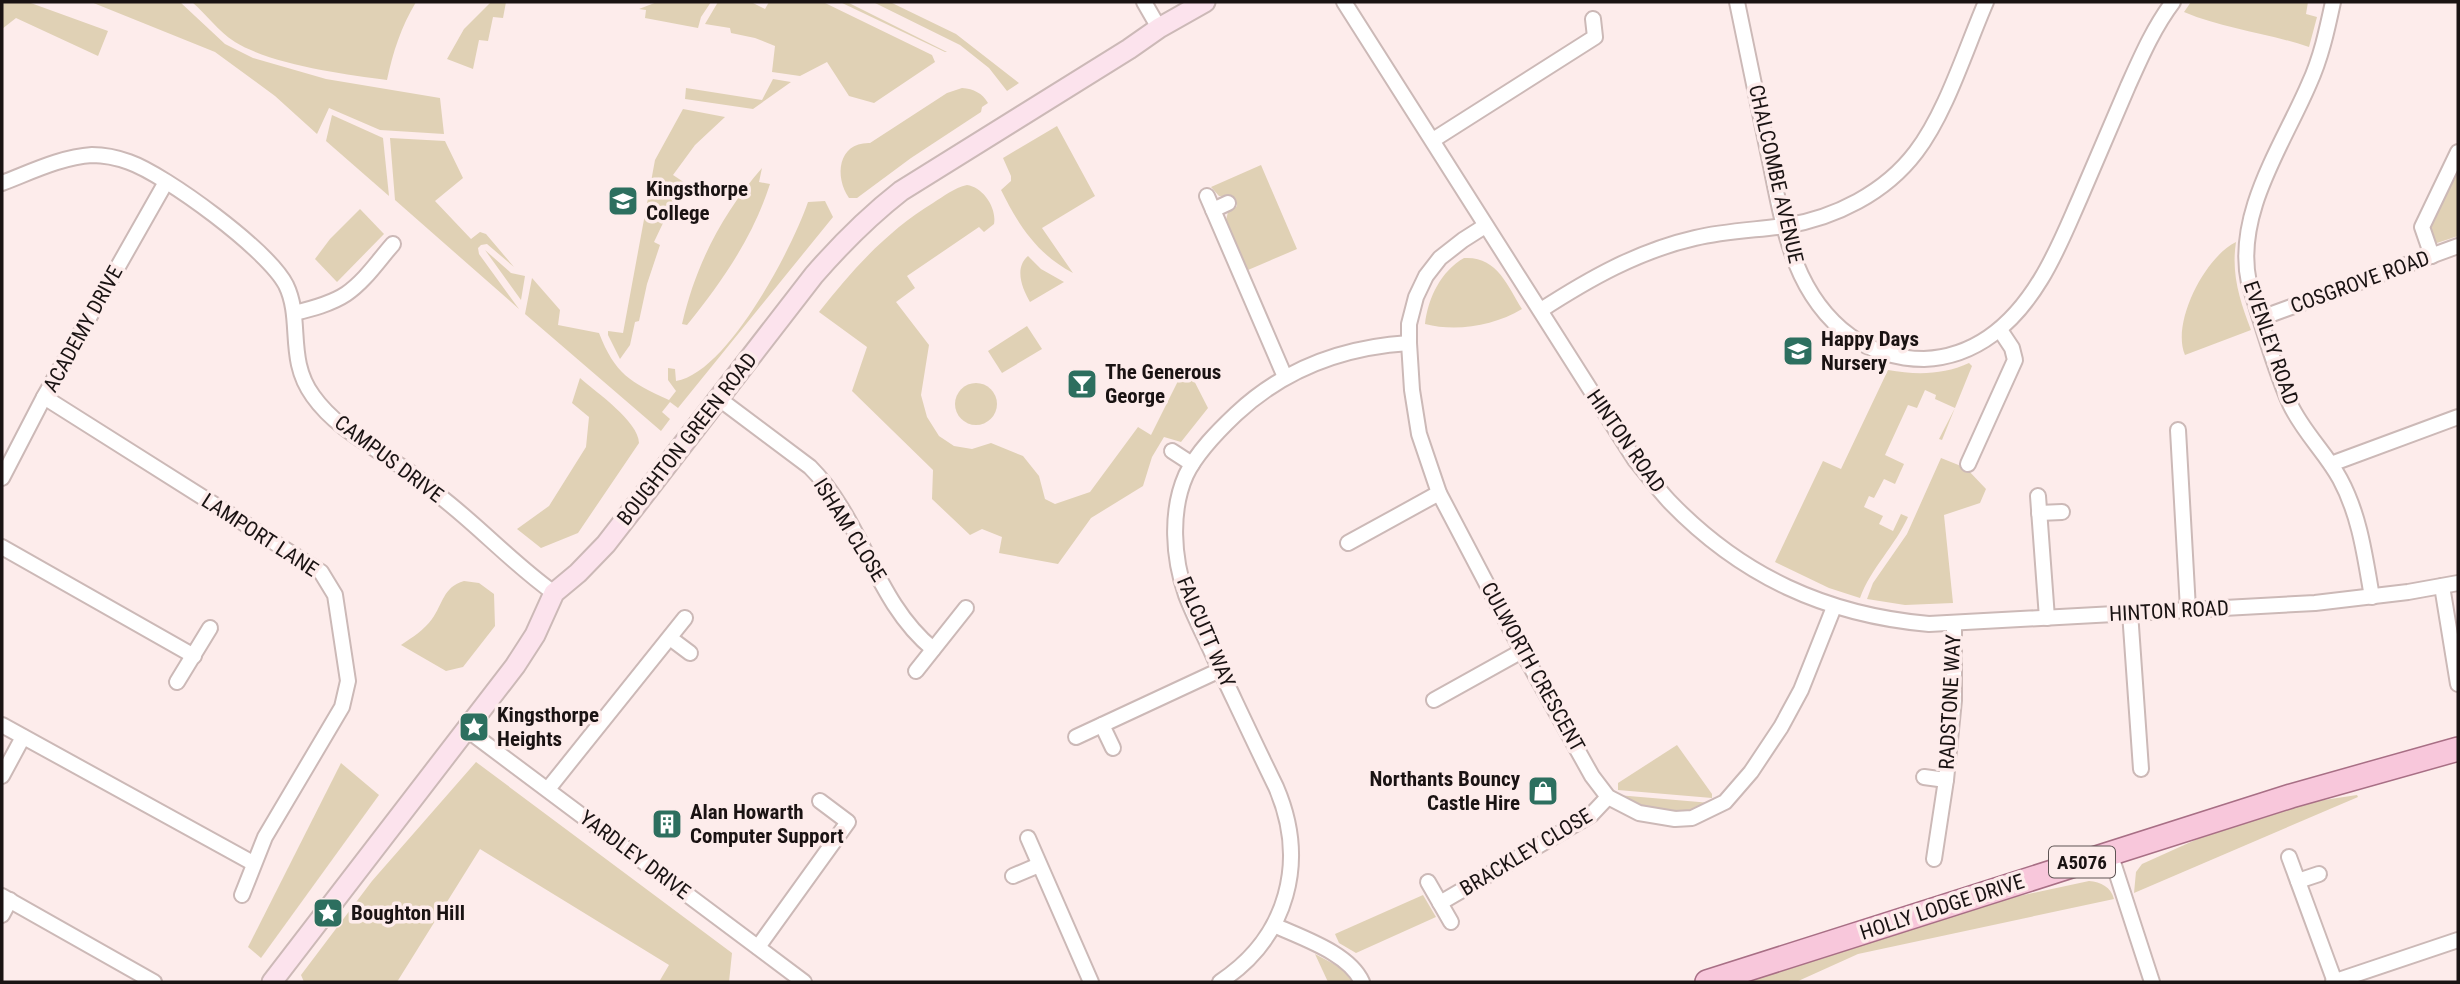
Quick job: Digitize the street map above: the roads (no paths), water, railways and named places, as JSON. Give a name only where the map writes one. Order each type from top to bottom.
[{"type":"main road","name":"HOLLY LODGE DRIVE","points":[[1707,982],[2291,796],[2458,749]]},
{"type":"street","points":[[1144,2],[1159,28]]},
{"type":"street","name":"BOUGHTON GREEN ROAD","points":[[272,982],[515,666],[535,635],[554,593],[606,544],[825,262],[880,207],[1159,28],[1205,2]]},
{"type":"street","name":"HINTON ROAD","points":[[1344,2],[1635,460],[1668,500],[1709,537],[1772,580],[1834,607],[1902,622],[1954,624],[2315,603],[2458,583]]},
{"type":"street","name":"CHALCOMBE AVENUE","points":[[1737,2],[1784,226],[1796,265],[1815,302],[1837,326],[1873,349],[1915,359],[1947,356],[1970,349],[2000,330],[2030,296],[2052,259],[2142,54],[2173,2]]},
{"type":"street","points":[[1541,310],[1617,265],[1667,246],[1722,232],[1784,226],[1817,219],[1850,206],[1877,189],[1907,163],[1933,126],[1986,2]]},
{"type":"street","name":"EVENLEY ROAD","points":[[2333,2],[2317,65],[2267,176],[2253,216],[2246,269],[2291,406],[2331,464],[2356,517],[2372,597]]},
{"type":"street","points":[[1433,140],[1595,37],[1593,19]]},
{"type":"street","points":[[2431,256],[2422,227],[2458,152]]},
{"type":"street","name":"CAMPUS DRIVE","points":[[2,183],[69,158],[94,155],[130,162],[166,181],[218,219],[275,269],[285,283],[293,313],[296,355],[302,375],[312,395],[325,410],[345,429],[440,496],[529,575],[554,593]]},
{"type":"street","name":"ACADEMY DRIVE","points":[[2,478],[44,397],[166,181]]},
{"type":"street","points":[[1228,203],[1210,203],[1285,377]]},
{"type":"street","name":"CULWORTH CRESCENT","points":[[1485,226],[1450,250],[1426,276],[1412,311],[1409,343],[1412,390],[1419,434],[1439,493],[1522,651],[1592,776],[1608,797],[1639,813],[1675,819],[1692,818],[1719,806],[1732,795],[1759,762],[1781,727],[1801,690],[1834,607]]},
{"type":"street","points":[[293,313],[321,306],[345,295],[393,244]]},
{"type":"street","name":"COSGROVE ROAD","points":[[2261,317],[2458,246]]},
{"type":"street","points":[[1968,464],[2015,360],[2012,348],[2000,330]]},
{"type":"street","name":"FALCUTT WAY","points":[[1220,982],[1254,954],[1274,925],[1289,884],[1289,826],[1276,787],[1188,600],[1177,563],[1177,510],[1183,483],[1192,464],[1215,436],[1246,404],[1285,377],[1345,352],[1386,344],[1409,343]]},
{"type":"street","name":"LAMPORT LANE","points":[[44,397],[321,572],[335,595],[348,681],[342,707],[265,837],[242,895]]},
{"type":"street","name":"ISHAM CLOSE","points":[[718,398],[810,467],[821,479],[903,617],[933,649]]},
{"type":"street","points":[[2331,464],[2458,417]]},
{"type":"street","points":[[2178,430],[2188,609]]},
{"type":"street","points":[[1172,451],[1192,464]]},
{"type":"street","points":[[1348,543],[1439,493]]},
{"type":"street","points":[[2038,496],[2047,618]]},
{"type":"street","points":[[2039,513],[2062,512]]},
{"type":"street","points":[[2,547],[194,656]]},
{"type":"street","points":[[2442,586],[2458,684]]},
{"type":"street","points":[[916,671],[966,608]]},
{"type":"street","points":[[2130,612],[2141,769]]},
{"type":"street","points":[[548,789],[685,618]]},
{"type":"street","name":"RADSTONE WAY","points":[[1934,859],[1954,700],[1954,624]]},
{"type":"street","points":[[177,682],[211,628]]},
{"type":"street","points":[[670,638],[690,653]]},
{"type":"street","points":[[1434,700],[1522,651]]},
{"type":"street","points":[[1076,737],[1220,670]]},
{"type":"street","points":[[2,725],[253,863]]},
{"type":"street","points":[[1102,725],[1113,748]]},
{"type":"street","name":"YARDLEY DRIVE","points":[[466,729],[804,982]]},
{"type":"street","points":[[2,776],[23,737]]},
{"type":"street","name":"RADSTONE WAY","points":[[1924,777],[1946,780]]},
{"type":"street","name":"BRACKLEY CLOSE","points":[[1440,902],[1591,815],[1608,797]]},
{"type":"street","points":[[758,947],[848,822],[820,801]]},
{"type":"street","points":[[1028,838],[1091,982]]},
{"type":"street","points":[[2110,853],[2152,982]]},
{"type":"street","points":[[2288,857],[2334,982],[2458,940]]},
{"type":"street","points":[[1013,876],[1039,865]]},
{"type":"street","points":[[2298,881],[2319,874]]},
{"type":"street","name":"BRACKLEY CLOSE","points":[[1428,882],[1451,922]]},
{"type":"street","points":[[2,915],[6,898],[154,982]]},
{"type":"street","points":[[1274,925],[1344,960],[1355,970],[1362,982]]},
{"type":"place","name":"Kingsthorpe College","points":[[623,201]]},
{"type":"place","name":"Happy Days Nursery","points":[[1798,351]]},
{"type":"place","name":"The Generous George","points":[[1082,384]]},
{"type":"place","name":"Kingsthorpe Heights","points":[[474,727]]},
{"type":"place","name":"Northants Bouncy Castle Hire","points":[[1543,791]]},
{"type":"place","name":"Alan Howarth Computer Support","points":[[667,824]]},
{"type":"place","name":"Boughton Hill","points":[[328,913]]}]
